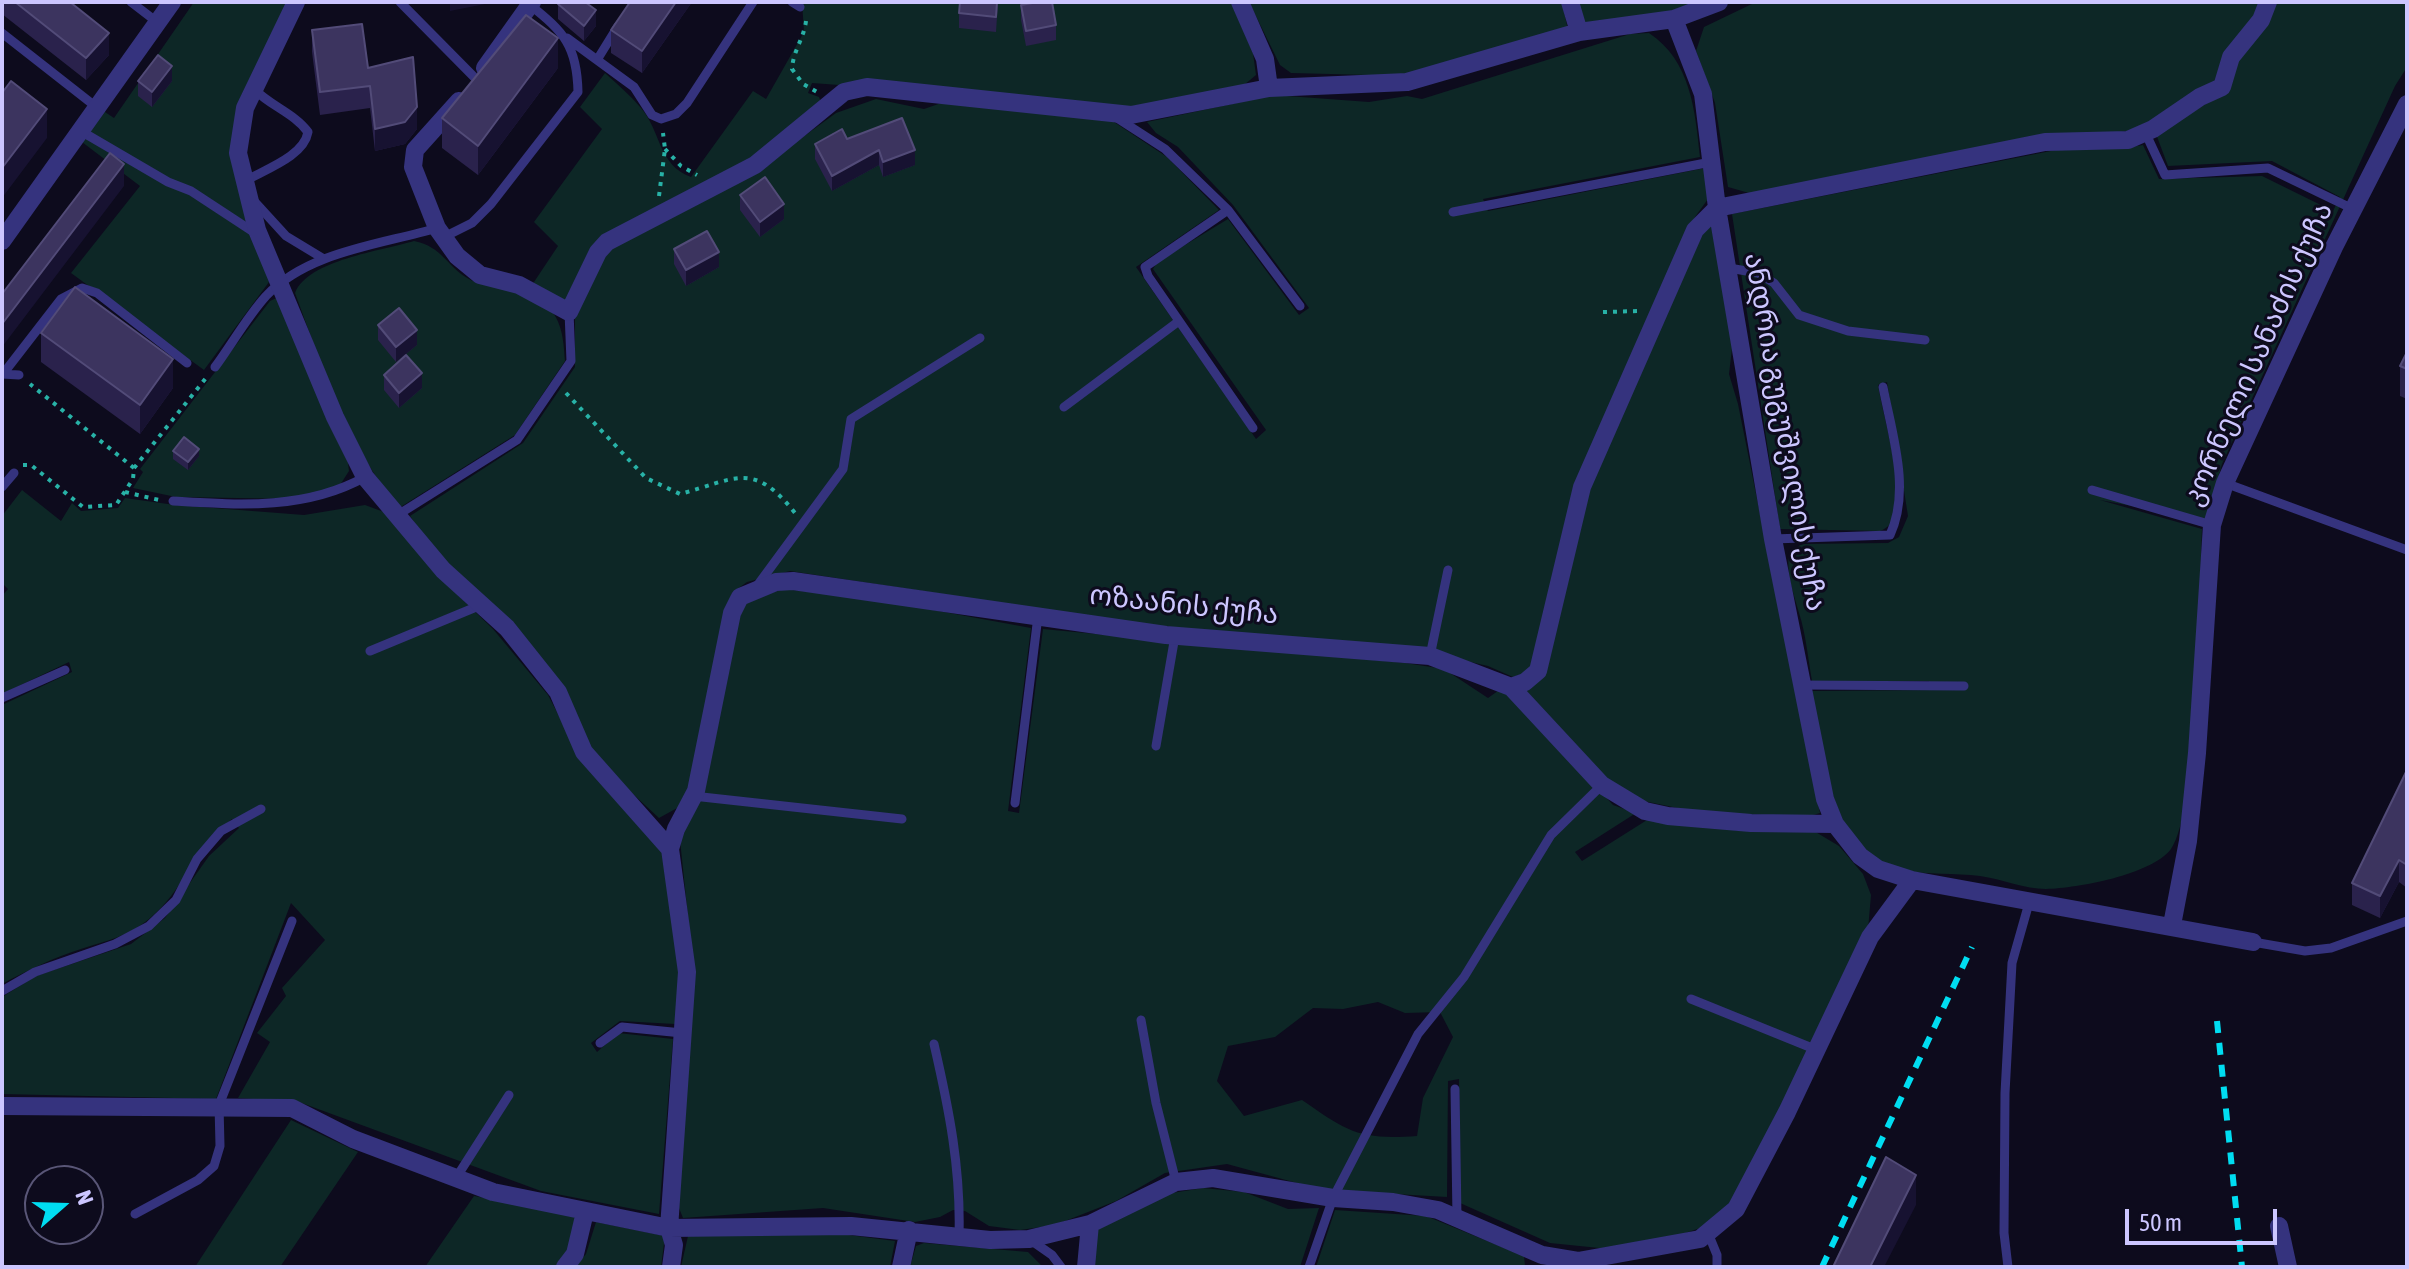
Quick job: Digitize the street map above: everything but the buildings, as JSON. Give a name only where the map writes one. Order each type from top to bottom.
[{"type":"street","points":[[2,241],[95,106],[172,2]]},
{"type":"street","points":[[296,2],[245,108],[238,153],[259,234],[282,282],[335,417],[365,477],[443,570],[507,628],[558,692],[584,752],[670,849]]},
{"type":"street","points":[[1240,2],[1265,59],[1269,88]]},
{"type":"street","points":[[1570,2],[1579,32]]},
{"type":"street","points":[[531,4],[477,80],[415,150],[413,167],[440,233],[457,256],[480,275],[519,285],[569,312],[598,252],[607,242],[755,165],[844,92],[867,87],[1131,115],[1269,88],[1407,82],[1579,32],[1674,19],[1719,2]]},
{"type":"street","points":[[1511,687],[1525,682],[1538,671],[1582,487],[1695,230],[1717,208],[2045,142],[2128,140],[2222,87],[2231,57],[2261,20],[2268,2]]},
{"type":"street","name":"ანდრია გუგუშვილის ქუჩა","points":[[1674,19],[1703,94],[1717,208],[1773,539],[1800,685],[1825,799],[1835,824],[1860,856],[1878,869],[1912,880],[2253,942]]},
{"type":"street","name":"კორნელი სანაძის ქუჩა","points":[[2172,925],[2188,841],[2197,753],[2212,525],[2225,483],[2353,209],[2407,104]]},
{"type":"street","name":"ოზაანის ქუჩა","points":[[755,589],[793,581],[1175,636],[1430,656],[1511,687],[1602,785],[1645,811],[1751,823],[1835,824]]},
{"type":"street","points":[[671,1267],[674,1245],[669,1228],[687,972],[670,849],[693,796],[732,613],[740,597],[755,589]]},
{"type":"street","points":[[2,1106],[219,1105],[292,1108],[353,1139],[493,1192],[669,1228],[851,1226],[1029,1239],[1090,1224],[1176,1182],[1213,1178],[1333,1198],[1393,1202],[1438,1210],[1537,1261],[1578,1261],[1700,1239],[1736,1209],[1870,937],[1912,880]]},
{"type":"street","points":[[565,1267],[575,1254],[585,1212]]},
{"type":"street","points":[[1086,1267],[1090,1224]]},
{"type":"street","points":[[2279,1226],[2288,1267]]},
{"type":"street","points":[[901,1267],[909,1230]]},
{"type":"lane","points":[[131,2],[157,22]]},
{"type":"lane","points":[[400,2],[477,80]]},
{"type":"lane","points":[[531,4],[567,38],[634,87],[652,115],[661,119],[676,114],[687,103],[753,2]]},
{"type":"lane","points":[[597,60],[625,14]]},
{"type":"lane","points":[[2,33],[95,106]]},
{"type":"lane","points":[[215,367],[265,298],[282,282],[324,259],[472,223],[491,204],[578,92],[578,69],[567,38]]},
{"type":"lane","points":[[254,89],[271,106],[301,122],[308,132],[306,142],[299,150],[247,188],[286,236],[324,259]]},
{"type":"lane","points":[[1110,114],[1165,149],[1228,210],[1300,306]]},
{"type":"lane","points":[[79,130],[168,182],[191,191],[259,234]]},
{"type":"lane","points":[[2145,132],[2165,175],[2268,168],[2353,209]]},
{"type":"lane","points":[[1453,212],[1711,162]]},
{"type":"lane","points":[[1228,210],[1145,267],[1253,428]]},
{"type":"lane","points":[[1729,268],[1758,273],[1774,283],[1799,315],[1848,331],[1925,340]]},
{"type":"lane","points":[[2,374],[61,299],[82,288],[97,293],[187,363]]},
{"type":"lane","points":[[396,516],[517,440],[571,361],[569,312]]},
{"type":"lane","points":[[1064,407],[1179,321]]},
{"type":"lane","points":[[755,589],[843,469],[851,419],[980,338]]},
{"type":"lane","points":[[2,374],[19,375]]},
{"type":"lane","points":[[1773,539],[1890,535],[1900,514],[1899,473],[1883,387]]},
{"type":"lane","points":[[2,487],[14,473]]},
{"type":"lane","points":[[173,501],[297,503],[347,487],[365,477]]},
{"type":"lane","points":[[2225,483],[2407,550]]},
{"type":"lane","points":[[2092,490],[2212,525]]},
{"type":"lane","points":[[1430,656],[1448,570]]},
{"type":"lane","points":[[370,651],[481,605]]},
{"type":"lane","points":[[1015,803],[1038,616]]},
{"type":"lane","points":[[1156,746],[1175,636]]},
{"type":"lane","points":[[2,698],[65,670]]},
{"type":"lane","points":[[1800,685],[1964,686]]},
{"type":"lane","points":[[1309,1267],[1333,1198],[1418,1034],[1464,977],[1551,835],[1602,785]]},
{"type":"lane","points":[[693,796],[902,819]]},
{"type":"lane","points":[[2,991],[35,972],[115,944],[149,926],[176,900],[197,859],[221,831],[261,809]]},
{"type":"lane","points":[[2008,1267],[2004,1233],[2007,1050],[2012,963],[2029,903]]},
{"type":"lane","points":[[135,1214],[198,1180],[214,1166],[220,1146],[219,1105],[292,921]]},
{"type":"lane","points":[[2253,942],[2305,951],[2331,948],[2407,921]]},
{"type":"lane","points":[[1691,999],[1817,1050]]},
{"type":"lane","points":[[1141,1020],[1156,1103],[1176,1182]]},
{"type":"lane","points":[[600,1043],[622,1027],[682,1033]]},
{"type":"lane","points":[[934,1044],[953,1125],[961,1191],[959,1236]]},
{"type":"lane","points":[[1455,1089],[1457,1218]]},
{"type":"lane","points":[[456,1178],[509,1095]]},
{"type":"lane","points":[[1708,1233],[1717,1255],[1717,1267]]},
{"type":"lane","points":[[1029,1239],[1052,1255],[1061,1267]]},
{"type":"path","points":[[796,5],[806,22],[793,54],[792,69],[803,84],[834,99]]},
{"type":"path","points":[[653,217],[665,149],[661,119]]},
{"type":"path","points":[[665,149],[681,166],[719,183]]},
{"type":"path","points":[[1603,312],[1660,310]]},
{"type":"path","points":[[14,473],[22,465],[31,465],[83,507],[116,505],[133,479],[134,468],[215,367]]},
{"type":"path","points":[[19,375],[134,468]]},
{"type":"path","points":[[556,383],[646,478],[680,494],[735,476],[756,477],[779,493],[803,524]]},
{"type":"path","points":[[125,492],[133,497],[173,501]]},
{"type":"green space","points":[[194,2],[291,2],[238,116],[269,282],[204,370],[71,273],[140,186],[78,139],[102,110],[114,118]]},
{"type":"green space","points":[[802,2],[1231,2],[1253,53],[1256,75],[1244,85],[1137,107],[812,83],[808,93],[819,97],[821,102],[750,160],[622,227],[563,304],[532,285],[558,246],[534,222],[602,129],[580,107],[605,73],[648,117],[672,164],[691,177],[753,91],[766,99],[804,32]]},
{"type":"green space","points":[[1249,2],[1562,2],[1568,30],[1407,76],[1291,73],[1280,65]]},
{"type":"green space","points":[[1575,2],[1706,2],[1672,15],[1588,24],[1581,21]]},
{"type":"green space","points":[[1756,2],[2264,2],[2220,82],[2150,127],[1756,195],[1728,187],[1715,103],[1696,51],[1704,27]]},
{"type":"green space","points":[[2277,2],[2407,2],[2407,67],[2395,86],[2222,464],[2206,520],[2100,500],[2202,529],[2192,746],[2180,827],[2171,849],[2148,866],[2131,873],[2094,883],[2046,889],[1980,876],[1912,872],[1885,864],[1859,847],[1839,816],[1826,774],[1812,691],[1929,690],[1929,681],[1812,681],[1788,560],[1789,552],[1802,544],[1888,543],[1899,537],[1908,516],[1887,382],[1878,385],[1897,482],[1893,521],[1880,531],[1780,529],[1732,214],[2071,147],[2119,149],[2143,145],[2159,179],[2262,176],[2333,211],[2340,197],[2272,161],[2168,166],[2156,134],[2227,91],[2238,55]]},
{"type":"green space","points":[[1649,33],[1663,44],[1682,72],[1693,104],[1700,157],[1483,199],[1488,211],[1705,168],[1708,199],[1695,217],[1622,382],[1529,672],[1513,677],[1488,666],[1418,650],[1140,624],[790,571],[747,582],[732,593],[690,790],[679,807],[659,818],[607,770],[590,747],[558,684],[443,564],[410,516],[523,443],[575,367],[575,311],[605,249],[756,171],[836,113],[876,99],[924,109],[947,101],[1111,120],[1167,157],[1219,210],[1136,267],[1256,439],[1266,430],[1153,269],[1157,262],[1228,219],[1299,315],[1309,308],[1233,205],[1178,147],[1156,133],[1147,122],[1274,95],[1369,102],[1407,96],[1422,99],[1630,34]]},
{"type":"green space","points":[[1713,224],[1734,332],[1729,374],[1738,404],[1820,813],[1807,817],[1697,812],[1624,797],[1520,689],[1527,687],[1581,504],[1696,237]]},
{"type":"green space","points":[[414,241],[438,252],[473,281],[521,292],[544,304],[558,320],[565,361],[515,435],[399,508],[381,484],[351,432],[326,378],[295,293],[314,272],[330,265]]},
{"type":"green space","points":[[281,296],[346,447],[349,471],[340,485],[296,499],[176,497],[133,488],[143,472],[140,469],[270,301]]},
{"type":"green space","points":[[22,490],[61,521],[72,503],[81,511],[118,508],[125,498],[304,515],[365,505],[384,512],[433,571],[493,629],[548,695],[581,758],[666,855],[680,966],[675,1024],[620,1021],[591,1043],[597,1052],[618,1033],[673,1039],[659,1214],[541,1191],[299,1102],[238,1098],[270,1042],[257,1033],[286,996],[282,988],[325,940],[291,903],[216,1099],[2,1094],[2,997],[36,976],[131,944],[165,918],[209,856],[239,828],[232,819],[218,831],[171,896],[141,925],[117,937],[51,960],[2,984],[2,705],[72,672],[69,662],[2,694],[2,596],[8,589],[2,583],[2,516]]},
{"type":"green space","points":[[784,589],[879,600],[1031,628],[1008,811],[1019,813],[1043,629],[1444,669],[1488,698],[1502,688],[1519,702],[1613,805],[1636,813],[1575,852],[1582,861],[1647,820],[1742,831],[1814,831],[1839,846],[1863,874],[1871,895],[1868,930],[1732,1205],[1709,1225],[1656,1243],[1609,1249],[1550,1243],[1460,1203],[1459,1079],[1448,1081],[1447,1197],[1377,1193],[1341,1195],[1227,1164],[1165,1173],[1116,1201],[1055,1225],[1020,1230],[989,1226],[965,1211],[953,1210],[940,1217],[915,1222],[823,1208],[683,1218],[679,1208],[691,946],[680,840],[740,611],[748,600]],"holes":[[[1378,1002],[1405,1013],[1440,1012],[1453,1037],[1423,1098],[1417,1136],[1381,1137],[1355,1132],[1302,1100],[1244,1116],[1217,1081],[1228,1046],[1275,1037],[1313,1008],[1343,1009]]]},
{"type":"green space","points":[[291,1120],[358,1152],[280,1267],[195,1267]]},
{"type":"green space","points":[[1203,1188],[1244,1192],[1288,1209],[1319,1208],[1300,1267],[1091,1267],[1098,1225],[1172,1193]]},
{"type":"green space","points":[[474,1196],[578,1215],[570,1250],[556,1267],[425,1267]]},
{"type":"green space","points":[[1335,1210],[1426,1216],[1524,1256],[1525,1266],[1316,1267]]},
{"type":"green space","points":[[596,1222],[665,1236],[661,1267],[575,1267],[586,1254]]},
{"type":"green space","points":[[841,1234],[895,1241],[890,1267],[681,1267],[688,1236]]},
{"type":"green space","points":[[924,1243],[1028,1252],[1043,1267],[910,1267],[916,1246]]},
{"type":"railway","points":[[1822,1267],[1972,947]]},
{"type":"railway","points":[[2217,1021],[2242,1267]]}]
